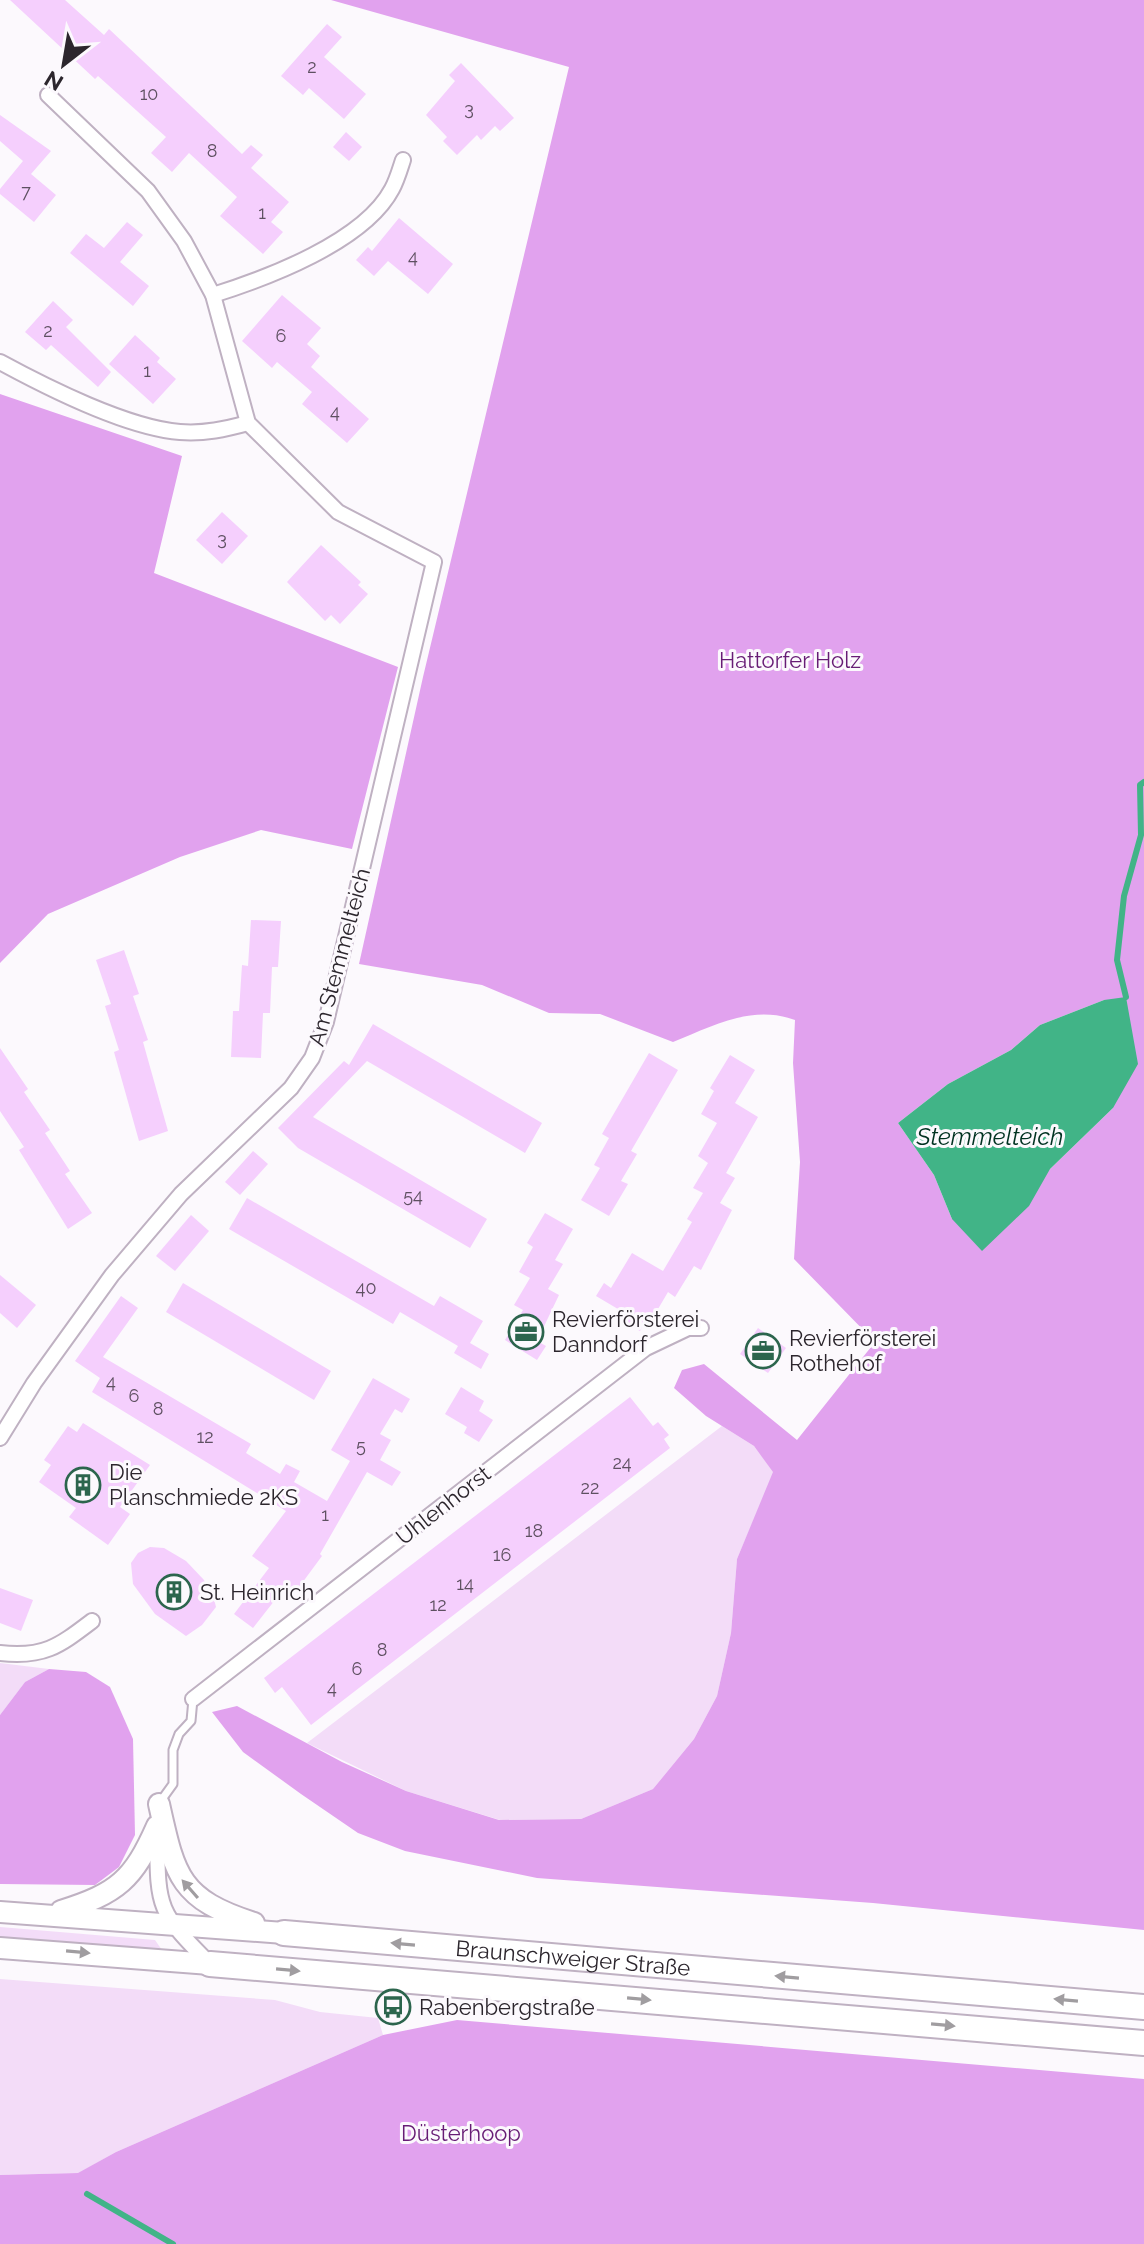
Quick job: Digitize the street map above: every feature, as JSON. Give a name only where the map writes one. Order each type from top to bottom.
[{"type":"highway","name":"Braunschweiger Straße","points":[[284,1933],[1144,2007]]},
{"type":"highway","name":"Braunschweiger Straße","points":[[210,1964],[1144,2043]]},
{"type":"main road","points":[[159,1804],[180,1876],[195,1896],[214,1910],[284,1933]]},
{"type":"main road","points":[[54,1914],[91,1902],[128,1879],[157,1826]]},
{"type":"main road","name":"Braunschweiger Straße","points":[[0,1912],[284,1933]]},
{"type":"main road","name":"Braunschweiger Straße","points":[[0,1948],[210,1964]]},
{"type":"street","points":[[0,362],[61,395],[178,432],[219,431],[248,423],[213,295],[184,241],[148,191],[48,95]]},
{"type":"street","points":[[213,295],[266,278],[311,257],[359,226],[391,191],[403,160]]},
{"type":"street","name":"Am Stemmelteich","points":[[0,1438],[34,1383],[112,1275],[181,1194],[291,1088],[312,1058],[326,1022],[434,562],[338,512],[248,423]]},
{"type":"street","name":"Uhlenhorst","points":[[193,1699],[646,1348],[688,1328],[701,1328]]},
{"type":"street","points":[[0,1653],[34,1655],[57,1647],[92,1621]]},
{"type":"street","points":[[159,1804],[158,1895],[170,1925],[210,1964]]},
{"type":"lane","points":[[159,1804],[173,1784],[173,1750],[179,1734],[191,1721],[193,1699]]},
{"type":"shaded area","points":[[722,1426],[754,1446],[774,1472],[737,1559],[731,1633],[717,1696],[694,1739],[653,1789],[581,1819],[500,1820],[406,1791],[307,1743]]},
{"type":"shaded area","points":[[0,1663],[49,1669],[25,1682],[0,1715]]},
{"type":"shaded area","points":[[0,1927],[155,1940],[164,1953],[0,1939]]},
{"type":"shaded area","points":[[0,1979],[275,2000],[320,2012],[378,2018],[383,2035],[116,2152],[79,2173],[0,2175]]},
{"type":"green space","name":"Hattorfer Holz","points":[[331,0],[1144,0],[1144,1930],[873,1903],[537,1878],[405,1851],[358,1833],[301,1794],[243,1752],[212,1712],[237,1706],[342,1762],[406,1791],[499,1820],[581,1819],[653,1789],[694,1739],[717,1696],[731,1633],[737,1559],[773,1472],[754,1446],[706,1416],[674,1388],[682,1370],[704,1364],[797,1440],[875,1342],[794,1259],[800,1162],[793,1063],[795,1020],[763,1014],[748,1016],[673,1042],[600,1014],[549,1013],[482,985],[359,964],[423,677],[569,67]],"holes":[[[1104,1000],[1113,1108],[1050,1169],[952,1219],[934,1175],[898,1123],[948,1084],[1011,1050],[1040,1025]]]},
{"type":"green space","points":[[0,394],[182,456],[154,573],[398,667],[352,849],[261,830],[180,857],[48,914],[0,963]]},
{"type":"green space","points":[[49,1669],[86,1672],[110,1687],[133,1739],[135,1835],[119,1867],[95,1885],[0,1884],[0,1715],[25,1682]]},
{"type":"green space","name":"Düsterhoop","points":[[457,2020],[1144,2079],[1144,2244],[0,2244],[0,2175],[78,2173],[116,2152],[383,2035]]},
{"type":"water","name":"Stemmelteich","points":[[1126,997],[1138,1064],[1113,1108],[1050,1169],[1029,1206],[982,1251],[952,1219],[934,1175],[898,1123],[948,1084],[1011,1050],[1040,1025],[1104,1000]]},
{"type":"building","points":[[10,0],[65,0],[104,35],[109,29],[242,154],[251,145],[263,155],[251,168],[289,202],[271,222],[283,232],[263,254],[220,216],[237,197],[189,153],[172,172],[151,153],[166,137],[98,76],[95,79]]},
{"type":"building","points":[[327,24],[342,37],[324,57],[366,94],[344,119],[309,88],[303,95],[281,76]]},
{"type":"building","points":[[461,63],[514,118],[500,131],[495,126],[481,140],[477,135],[457,155],[443,141],[447,137],[426,115],[455,81],[449,75]]},
{"type":"building","points":[[0,115],[51,151],[31,174],[56,195],[34,222],[0,194],[0,189],[23,161],[0,141]]},
{"type":"building","points":[[346,132],[362,147],[349,161],[333,147]]},
{"type":"building","points":[[399,218],[453,264],[428,294],[388,261],[374,276],[356,260],[368,247],[372,251]]},
{"type":"building","points":[[127,222],[143,235],[120,262],[149,286],[133,306],[70,253],[86,234],[104,248]]},
{"type":"building","points":[[282,295],[321,328],[307,344],[320,356],[311,367],[369,419],[347,443],[302,404],[312,392],[277,362],[272,368],[242,341]]},
{"type":"building","points":[[53,301],[73,320],[66,327],[111,372],[98,387],[51,345],[46,350],[25,332]]},
{"type":"building","points":[[135,335],[160,358],[157,362],[176,379],[153,404],[109,364]]},
{"type":"building","points":[[222,512],[248,536],[222,564],[196,540]]},
{"type":"building","points":[[321,545],[361,582],[358,585],[368,594],[340,624],[331,615],[325,621],[287,582]]},
{"type":"building","points":[[251,920],[281,921],[278,967],[272,967],[270,1013],[263,1013],[261,1058],[231,1057],[233,1011],[239,1011],[242,965],[248,966]]},
{"type":"building","points":[[124,950],[139,994],[133,996],[148,1040],[143,1042],[168,1131],[139,1141],[114,1052],[119,1050],[105,1006],[111,1004],[96,960]]},
{"type":"building","points":[[373,1024],[542,1123],[525,1153],[367,1061],[313,1117],[487,1219],[470,1248],[298,1148],[278,1128],[344,1061],[349,1065]]},
{"type":"building","points":[[0,1048],[28,1089],[24,1092],[50,1130],[45,1133],[70,1171],[65,1174],[92,1213],[68,1229],[19,1150],[24,1147],[0,1111]]},
{"type":"building","points":[[649,1053],[678,1070],[631,1151],[637,1154],[621,1181],[628,1184],[609,1216],[581,1200],[600,1168],[594,1165],[609,1138],[602,1134]]},
{"type":"building","points":[[730,1055],[755,1070],[735,1103],[758,1117],[726,1173],[735,1178],[720,1203],[732,1210],[701,1270],[694,1266],[675,1297],[668,1292],[648,1326],[644,1324],[640,1331],[624,1322],[628,1315],[596,1296],[604,1283],[611,1288],[632,1253],[663,1271],[692,1222],[687,1219],[703,1193],[693,1188],[708,1163],[698,1156],[717,1123],[701,1114],[714,1091],[710,1088]]},
{"type":"building","points":[[253,1151],[268,1164],[240,1195],[225,1182]]},
{"type":"building","points":[[247,1198],[434,1306],[440,1296],[483,1321],[470,1343],[489,1354],[481,1369],[454,1353],[458,1346],[400,1312],[393,1324],[229,1229]]},
{"type":"building","points":[[545,1213],[573,1229],[555,1260],[563,1264],[548,1289],[559,1295],[537,1341],[546,1346],[537,1360],[505,1340],[523,1310],[514,1305],[530,1278],[519,1272],[533,1247],[527,1243]]},
{"type":"building","points":[[191,1215],[209,1231],[175,1271],[156,1256]]},
{"type":"building","points":[[0,1275],[36,1305],[17,1328],[0,1313]]},
{"type":"building","points":[[183,1283],[331,1371],[314,1400],[166,1312]]},
{"type":"building","points":[[121,1296],[138,1308],[103,1357],[251,1444],[246,1453],[280,1474],[286,1464],[300,1471],[294,1482],[327,1501],[350,1461],[331,1450],[373,1378],[410,1399],[402,1413],[395,1409],[380,1434],[391,1440],[380,1460],[401,1472],[392,1486],[367,1472],[320,1554],[322,1556],[291,1598],[282,1591],[253,1628],[234,1614],[269,1568],[252,1556],[286,1511],[92,1392],[100,1378],[75,1361]]},
{"type":"building","name":"Revierförsterei Rothehof","points":[[758,1328],[786,1348],[768,1373],[740,1354]]},
{"type":"building","points":[[461,1387],[484,1401],[479,1411],[493,1420],[479,1442],[464,1433],[467,1427],[445,1414]]},
{"type":"building","points":[[630,1397],[653,1426],[658,1422],[669,1435],[664,1439],[670,1448],[311,1725],[282,1687],[275,1693],[264,1678]]},
{"type":"building","name":"Die Planschmiede 2KS","points":[[83,1423],[150,1465],[120,1507],[130,1514],[108,1545],[69,1517],[76,1508],[39,1482],[51,1465],[44,1460],[68,1426],[77,1432]]},
{"type":"building","name":"St. Heinrich","points":[[150,1547],[164,1548],[186,1561],[204,1580],[214,1599],[216,1607],[202,1625],[186,1636],[155,1614],[133,1584],[131,1563],[138,1553]]},
{"type":"building","points":[[0,1588],[33,1600],[21,1631],[0,1623]]},
{"type":"waterway","points":[[1126,997],[1117,960],[1124,896],[1141,835],[1140,785],[1144,782]]},
{"type":"waterway","points":[[87,2194],[173,2244]]},
{"type":"place","name":"Revierförsterei Danndorf","points":[[526,1332]]},
{"type":"place","name":"Revierförsterei Rothehof","points":[[763,1351]]},
{"type":"place","name":"Die Planschmiede 2KS","points":[[83,1485]]},
{"type":"place","name":"St. Heinrich","points":[[174,1592]]},
{"type":"place","name":"Rabenbergstraße","points":[[393,2007]]}]
